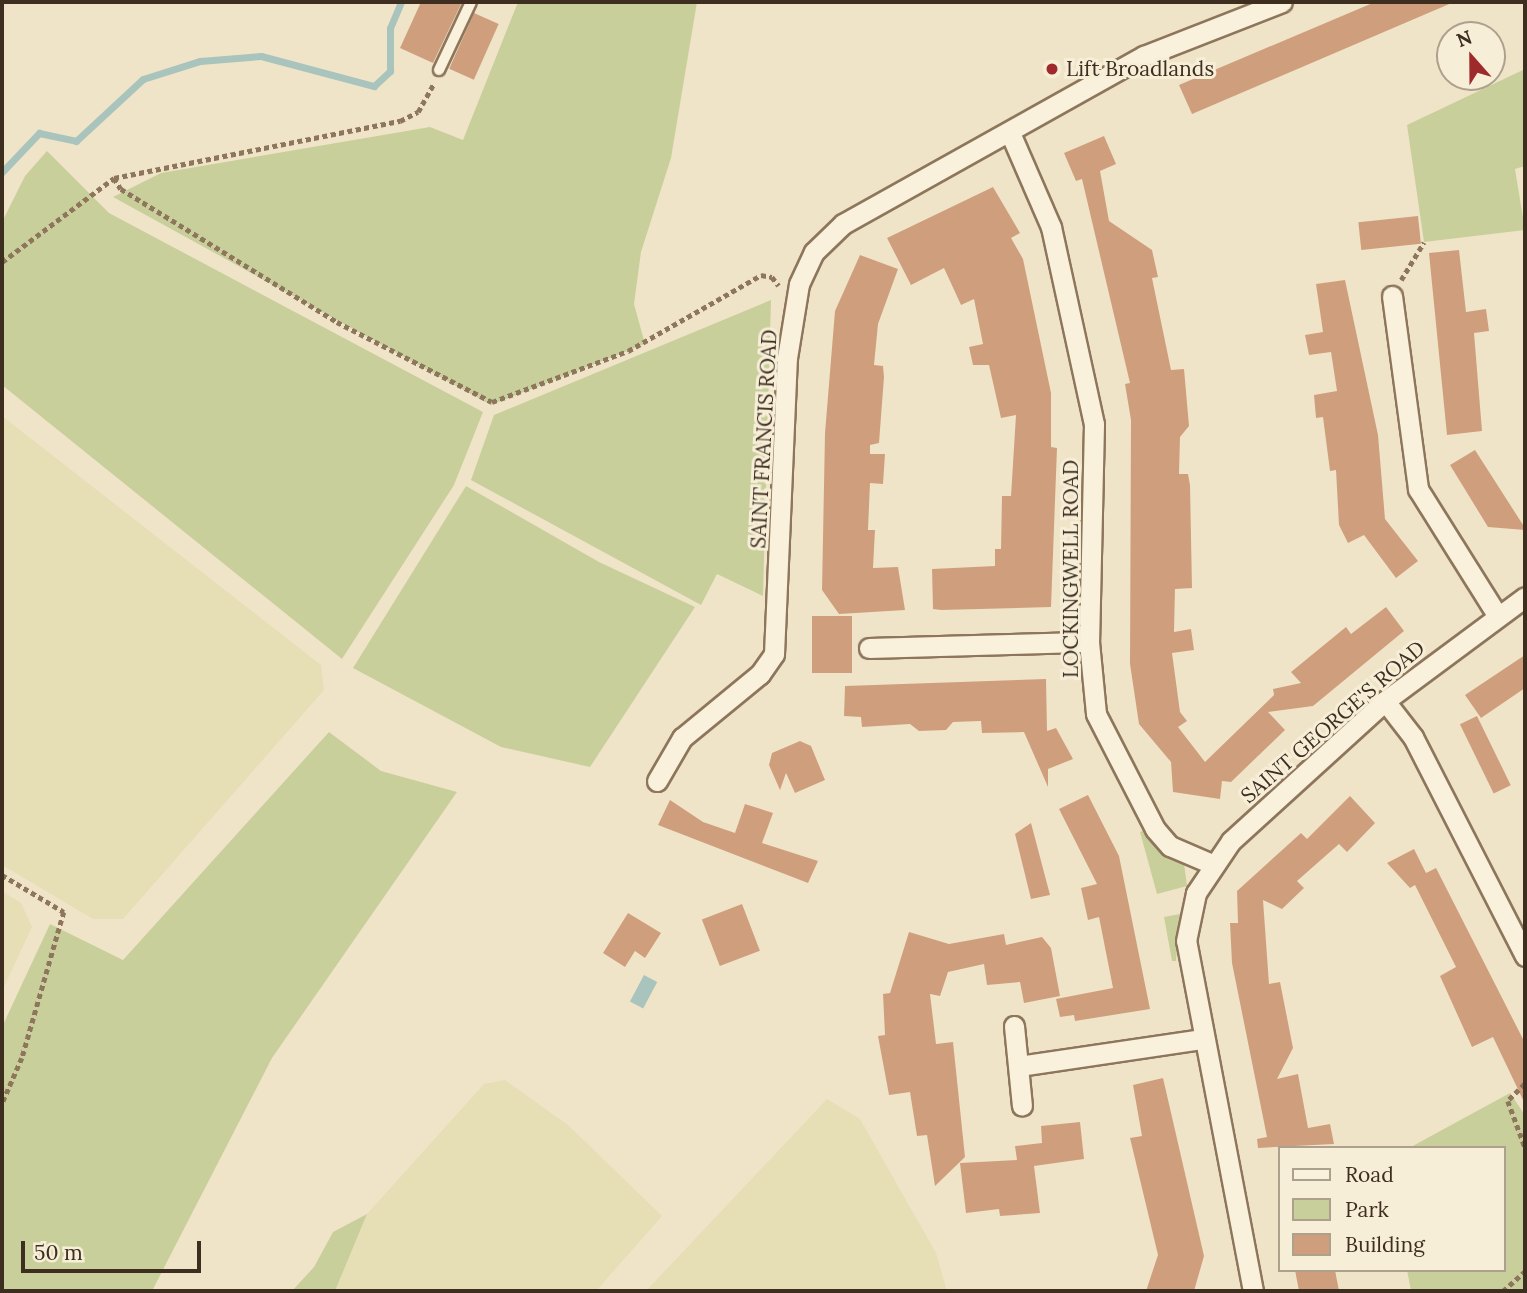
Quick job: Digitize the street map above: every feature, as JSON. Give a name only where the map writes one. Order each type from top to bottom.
[{"type":"street","name":"SAINT FRANCIS ROAD","points":[[657,781],[681,738],[760,674],[774,654],[788,358],[799,284],[814,252],[843,225],[1011,135],[1144,56],[1282,2]]},
{"type":"street","name":"LOCKINGWELL ROAD","points":[[1011,135],[1051,228],[1094,424],[1089,642],[1096,715],[1141,807],[1170,846],[1212,864]]},
{"type":"street","points":[[1392,296],[1418,489],[1497,615]]},
{"type":"street","name":"SAINT GEORGE'S ROAD","points":[[1212,864],[1385,701],[1497,615],[1525,597]]},
{"type":"street","points":[[869,648],[1089,642]]},
{"type":"street","points":[[1385,701],[1413,737],[1525,956]]},
{"type":"street","points":[[1212,864],[1196,893],[1186,940],[1201,1039],[1253,1291]]},
{"type":"street","points":[[1014,1026],[1022,1107]]},
{"type":"street","points":[[1019,1066],[1201,1039]]},
{"type":"lane","points":[[439,69],[471,2]]},
{"type":"path","points":[[2,262],[114,177],[400,121],[418,112],[439,69]]},
{"type":"path","points":[[114,177],[121,189],[337,322],[492,402],[628,351],[761,275],[772,277],[780,287],[799,284]]},
{"type":"path","points":[[1392,296],[1424,242]]},
{"type":"path","points":[[2,875],[64,912],[22,1058],[2,1104]]},
{"type":"path","points":[[1525,1084],[1508,1101],[1525,1147]]},
{"type":"path","points":[[1503,1291],[1525,1272]]},
{"type":"shaded area","points":[[2,416],[321,665],[324,690],[123,919],[93,919],[2,865]]},
{"type":"shaded area","points":[[2,891],[21,903],[32,927],[2,991]]},
{"type":"shaded area","points":[[505,1080],[568,1125],[662,1216],[596,1291],[335,1291],[367,1214],[484,1084]]},
{"type":"shaded area","points":[[827,1099],[860,1119],[936,1253],[947,1291],[646,1291]]},
{"type":"green space","points":[[518,2],[697,2],[671,158],[641,252],[634,304],[645,344],[491,405],[113,197],[161,173],[430,127],[463,140]]},
{"type":"green space","points":[[1525,69],[1525,166],[1515,169],[1525,230],[1424,242],[1407,125],[1479,91],[1506,91],[1506,78]]},
{"type":"green space","points":[[47,151],[109,213],[483,412],[454,485],[342,659],[2,385],[2,222],[25,176]]},
{"type":"green space","points":[[771,300],[763,596],[717,574],[701,605],[471,480],[494,415]]},
{"type":"green space","points":[[466,486],[599,562],[695,607],[590,767],[501,747],[353,668]]},
{"type":"green space","points":[[329,732],[381,771],[457,792],[272,1058],[152,1291],[2,1291],[2,1027],[50,924],[123,960]]},
{"type":"green space","points":[[1145,830],[1184,863],[1187,886],[1157,894],[1140,832]]},
{"type":"green space","points":[[1180,914],[1176,961],[1172,961],[1164,917]]},
{"type":"green space","points":[[1510,1093],[1525,1115],[1525,1291],[1411,1291],[1407,1272],[1506,1272],[1506,1146],[1413,1146]]},
{"type":"green space","points":[[367,1214],[335,1291],[292,1291],[314,1267],[333,1232]]},
{"type":"water","points":[[644,975],[657,982],[643,1009],[630,1001]]},
{"type":"building","points":[[421,2],[462,2],[433,63],[400,48]]},
{"type":"building","points":[[1375,2],[1454,2],[1192,114],[1179,85]]},
{"type":"building","points":[[474,13],[499,24],[474,80],[449,69]]},
{"type":"building","points":[[1104,136],[1116,164],[1100,171],[1109,221],[1152,250],[1158,277],[1152,278],[1171,370],[1184,369],[1189,426],[1180,437],[1179,474],[1188,474],[1190,485],[1192,588],[1175,589],[1174,632],[1191,629],[1194,650],[1172,653],[1180,712],[1187,721],[1178,727],[1205,762],[1274,695],[1273,689],[1301,683],[1291,672],[1346,627],[1351,634],[1386,607],[1404,631],[1313,706],[1268,712],[1285,730],[1231,782],[1222,781],[1220,799],[1173,792],[1171,762],[1139,724],[1130,664],[1131,420],[1125,384],[1130,383],[1082,179],[1076,181],[1064,153]]},
{"type":"building","points":[[993,187],[1020,233],[1011,238],[1023,259],[1051,393],[1051,447],[1057,448],[1051,607],[933,609],[932,569],[995,566],[995,549],[1001,549],[1002,496],[1011,496],[1016,415],[1001,418],[989,365],[973,365],[969,347],[983,344],[974,299],[961,305],[944,268],[911,285],[887,238]]},
{"type":"building","points":[[1418,216],[1421,244],[1361,250],[1358,222]]},
{"type":"building","points":[[1459,250],[1466,312],[1486,309],[1489,331],[1474,333],[1482,431],[1447,435],[1429,253]]},
{"type":"building","points":[[860,255],[898,269],[878,324],[874,365],[883,366],[884,377],[879,443],[870,445],[870,454],[885,454],[883,484],[870,483],[868,530],[875,530],[873,568],[898,567],[905,610],[839,614],[822,590],[825,433],[835,311]]},
{"type":"building","points":[[1345,280],[1378,435],[1385,519],[1418,561],[1396,578],[1364,535],[1348,543],[1339,525],[1336,470],[1330,471],[1323,417],[1316,418],[1314,395],[1337,391],[1331,352],[1309,355],[1305,335],[1323,332],[1316,284]]},
{"type":"building","points":[[1475,450],[1525,530],[1488,527],[1450,465]]},
{"type":"building","points":[[812,616],[852,616],[852,673],[812,673]]},
{"type":"building","points":[[1525,655],[1525,688],[1481,718],[1465,695]]},
{"type":"building","points":[[1046,679],[1047,731],[1056,728],[1073,759],[1048,769],[1048,787],[1024,732],[982,733],[981,721],[953,722],[946,730],[919,731],[910,724],[862,727],[861,717],[844,716],[845,686]]},
{"type":"building","points":[[1477,716],[1511,785],[1494,794],[1460,724]]},
{"type":"building","points":[[800,741],[811,746],[825,780],[795,793],[786,773],[780,790],[769,765],[772,753]]},
{"type":"building","points":[[1088,795],[1119,856],[1150,1009],[1075,1021],[1074,1015],[1060,1017],[1056,999],[1113,988],[1099,917],[1088,920],[1081,888],[1097,884],[1059,809]]},
{"type":"building","points":[[1350,796],[1375,823],[1347,852],[1339,844],[1297,881],[1304,888],[1282,909],[1263,900],[1269,984],[1280,982],[1293,1048],[1277,1079],[1298,1074],[1308,1128],[1330,1124],[1334,1144],[1258,1148],[1257,1139],[1267,1137],[1232,963],[1230,923],[1238,923],[1237,891],[1301,833],[1307,839]]},
{"type":"building","points":[[670,800],[703,822],[735,833],[745,804],[773,813],[762,843],[818,861],[808,883],[658,825]]},
{"type":"building","points":[[1031,823],[1050,895],[1031,899],[1015,834]]},
{"type":"building","points":[[1414,849],[1426,873],[1436,868],[1525,1043],[1525,1104],[1493,1037],[1472,1047],[1440,976],[1456,967],[1415,885],[1410,888],[1387,863]]},
{"type":"building","points":[[742,904],[760,951],[720,966],[702,919]]},
{"type":"building","points":[[628,913],[661,933],[645,958],[635,951],[625,967],[603,953]]},
{"type":"building","points":[[909,932],[949,944],[1004,934],[1006,945],[1042,937],[1051,948],[1060,996],[1024,1003],[1020,982],[987,985],[984,964],[948,972],[940,996],[930,994],[936,1044],[953,1042],[965,1157],[935,1186],[927,1135],[917,1136],[910,1092],[889,1095],[878,1036],[885,1035],[883,994],[890,993]]},
{"type":"building","points":[[1163,1078],[1204,1256],[1194,1291],[1146,1291],[1158,1255],[1130,1138],[1142,1136],[1133,1085]]},
{"type":"building","points":[[1080,1122],[1084,1159],[1034,1166],[1040,1213],[1000,1216],[999,1209],[966,1213],[960,1163],[1017,1160],[1015,1146],[1042,1143],[1041,1126]]},
{"type":"building","points":[[1295,1272],[1335,1272],[1339,1291],[1299,1291]]},
{"type":"waterway","points":[[2,172],[39,133],[76,141],[143,79],[200,61],[261,56],[374,86],[390,71],[390,28],[401,2]]},
{"type":"place","name":"Lift Broadlands","points":[[1052,69]]}]
